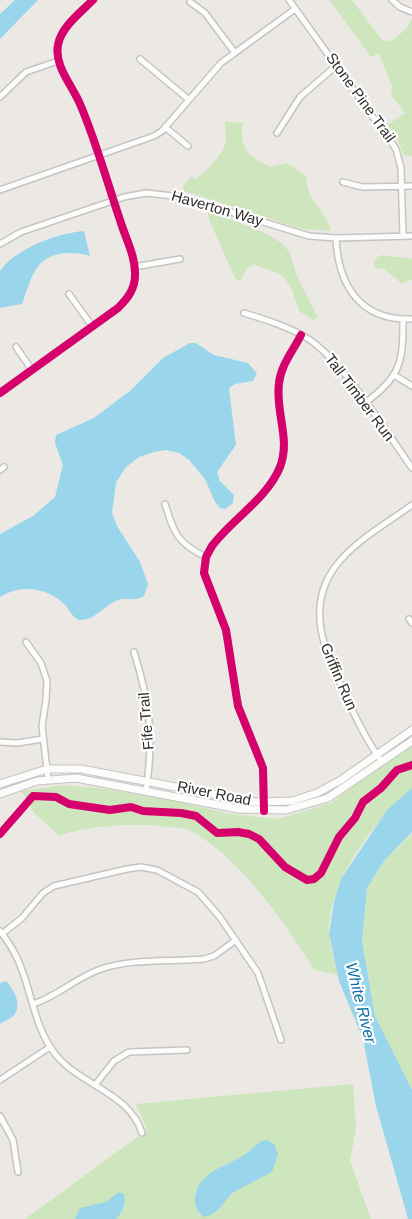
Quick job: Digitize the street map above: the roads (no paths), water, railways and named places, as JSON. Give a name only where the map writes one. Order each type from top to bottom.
[{"type":"main road","name":"River Road","points":[[0,784],[47,769],[81,769],[242,800],[264,802],[292,801],[317,793],[341,780],[412,730]]},
{"type":"main road","name":"River Road","points":[[0,794],[48,779],[76,778],[239,809],[264,811],[301,807],[328,798],[412,741]]},
{"type":"street","points":[[0,393],[118,308],[129,296],[134,284],[134,267],[81,106],[58,61],[57,47],[60,36],[92,0]]},
{"type":"street","name":"Stone Pine Trail","points":[[289,0],[394,145],[399,158],[403,236]]},
{"type":"street","points":[[392,0],[400,7],[412,12]]},
{"type":"street","points":[[190,2],[205,13],[235,53]]},
{"type":"street","points":[[0,190],[151,138],[165,127],[212,72],[295,9]]},
{"type":"street","points":[[140,59],[188,99]]},
{"type":"street","points":[[0,98],[26,72],[58,61]]},
{"type":"street","points":[[277,133],[300,97],[337,65]]},
{"type":"street","points":[[165,127],[188,146]]},
{"type":"street","points":[[343,182],[362,187],[412,186]]},
{"type":"street","name":"Haverton Way","points":[[0,244],[21,232],[137,194],[175,195],[301,234],[336,238],[412,236]]},
{"type":"street","points":[[336,238],[338,265],[350,292],[358,301],[374,311],[403,319],[412,319]]},
{"type":"street","points":[[134,267],[180,259]]},
{"type":"street","points":[[69,294],[92,326]]},
{"type":"street","name":"Tall Timber Run","points":[[244,313],[285,326],[301,335],[330,357],[412,468]]},
{"type":"street","points":[[365,403],[386,387],[394,375],[403,348],[403,319]]},
{"type":"street","points":[[264,811],[263,768],[238,706],[226,630],[206,580],[206,557],[217,539],[269,485],[280,466],[284,438],[279,382],[282,368],[301,335]]},
{"type":"street","points":[[16,347],[32,370]]},
{"type":"street","points":[[394,375],[412,386]]},
{"type":"street","points":[[165,504],[178,537],[185,546],[206,557]]},
{"type":"street","name":"Griffin Run","points":[[382,762],[363,734],[323,645],[319,619],[321,600],[329,576],[343,557],[412,505]]},
{"type":"street","points":[[26,642],[41,663],[47,681],[42,726],[48,779]]},
{"type":"street","name":"Fife Trail","points":[[134,652],[149,705],[150,748],[146,791]]},
{"type":"street","points":[[0,742],[17,743],[43,739]]},
{"type":"street","points":[[142,1133],[138,1124],[118,1101],[96,1085],[73,1072],[50,1047],[19,961],[1,932],[22,918],[43,894],[54,886],[141,867],[157,870],[198,892],[219,916],[258,973],[281,1040]]},
{"type":"street","points":[[33,1004],[52,998],[81,978],[102,969],[128,964],[204,959],[214,956],[236,940]]},
{"type":"street","points":[[0,1080],[50,1047]]},
{"type":"street","points":[[96,1085],[114,1061],[129,1052],[187,1050]]},
{"type":"street","points":[[0,1116],[13,1140],[18,1172]]},
{"type":"water","points":[[15,0],[38,0],[0,39],[0,14]]},
{"type":"water","points":[[84,231],[90,256],[69,253],[54,255],[48,258],[37,268],[22,304],[0,308],[0,271],[7,263],[38,243],[73,232]]},
{"type":"water","points":[[190,343],[196,343],[214,355],[248,363],[257,373],[253,381],[235,384],[229,388],[236,445],[217,472],[220,481],[234,495],[233,503],[225,509],[220,508],[215,502],[205,479],[189,460],[179,453],[166,450],[139,457],[125,468],[116,483],[112,513],[117,526],[140,562],[148,584],[144,596],[137,599],[113,602],[85,620],[80,620],[73,616],[57,598],[42,591],[33,589],[16,590],[0,597],[0,534],[33,516],[55,497],[63,465],[55,443],[56,435],[94,418],[131,390],[163,358]]},
{"type":"water","name":"White River","points":[[412,788],[412,832],[384,861],[367,888],[362,941],[375,1016],[412,1090],[412,1219],[408,1219],[376,1106],[363,1039],[339,981],[329,934],[334,902],[341,879],[387,810]]},
{"type":"water","points":[[6,981],[14,992],[18,1006],[13,1016],[0,1024],[0,983]]},
{"type":"water","points":[[267,1140],[274,1144],[278,1154],[272,1172],[232,1193],[219,1209],[209,1216],[204,1217],[199,1213],[196,1208],[195,1197],[202,1181],[214,1171],[244,1155],[260,1142]]},
{"type":"water","points":[[119,1192],[124,1194],[125,1201],[122,1211],[116,1219],[75,1219],[80,1208],[106,1202]]}]
